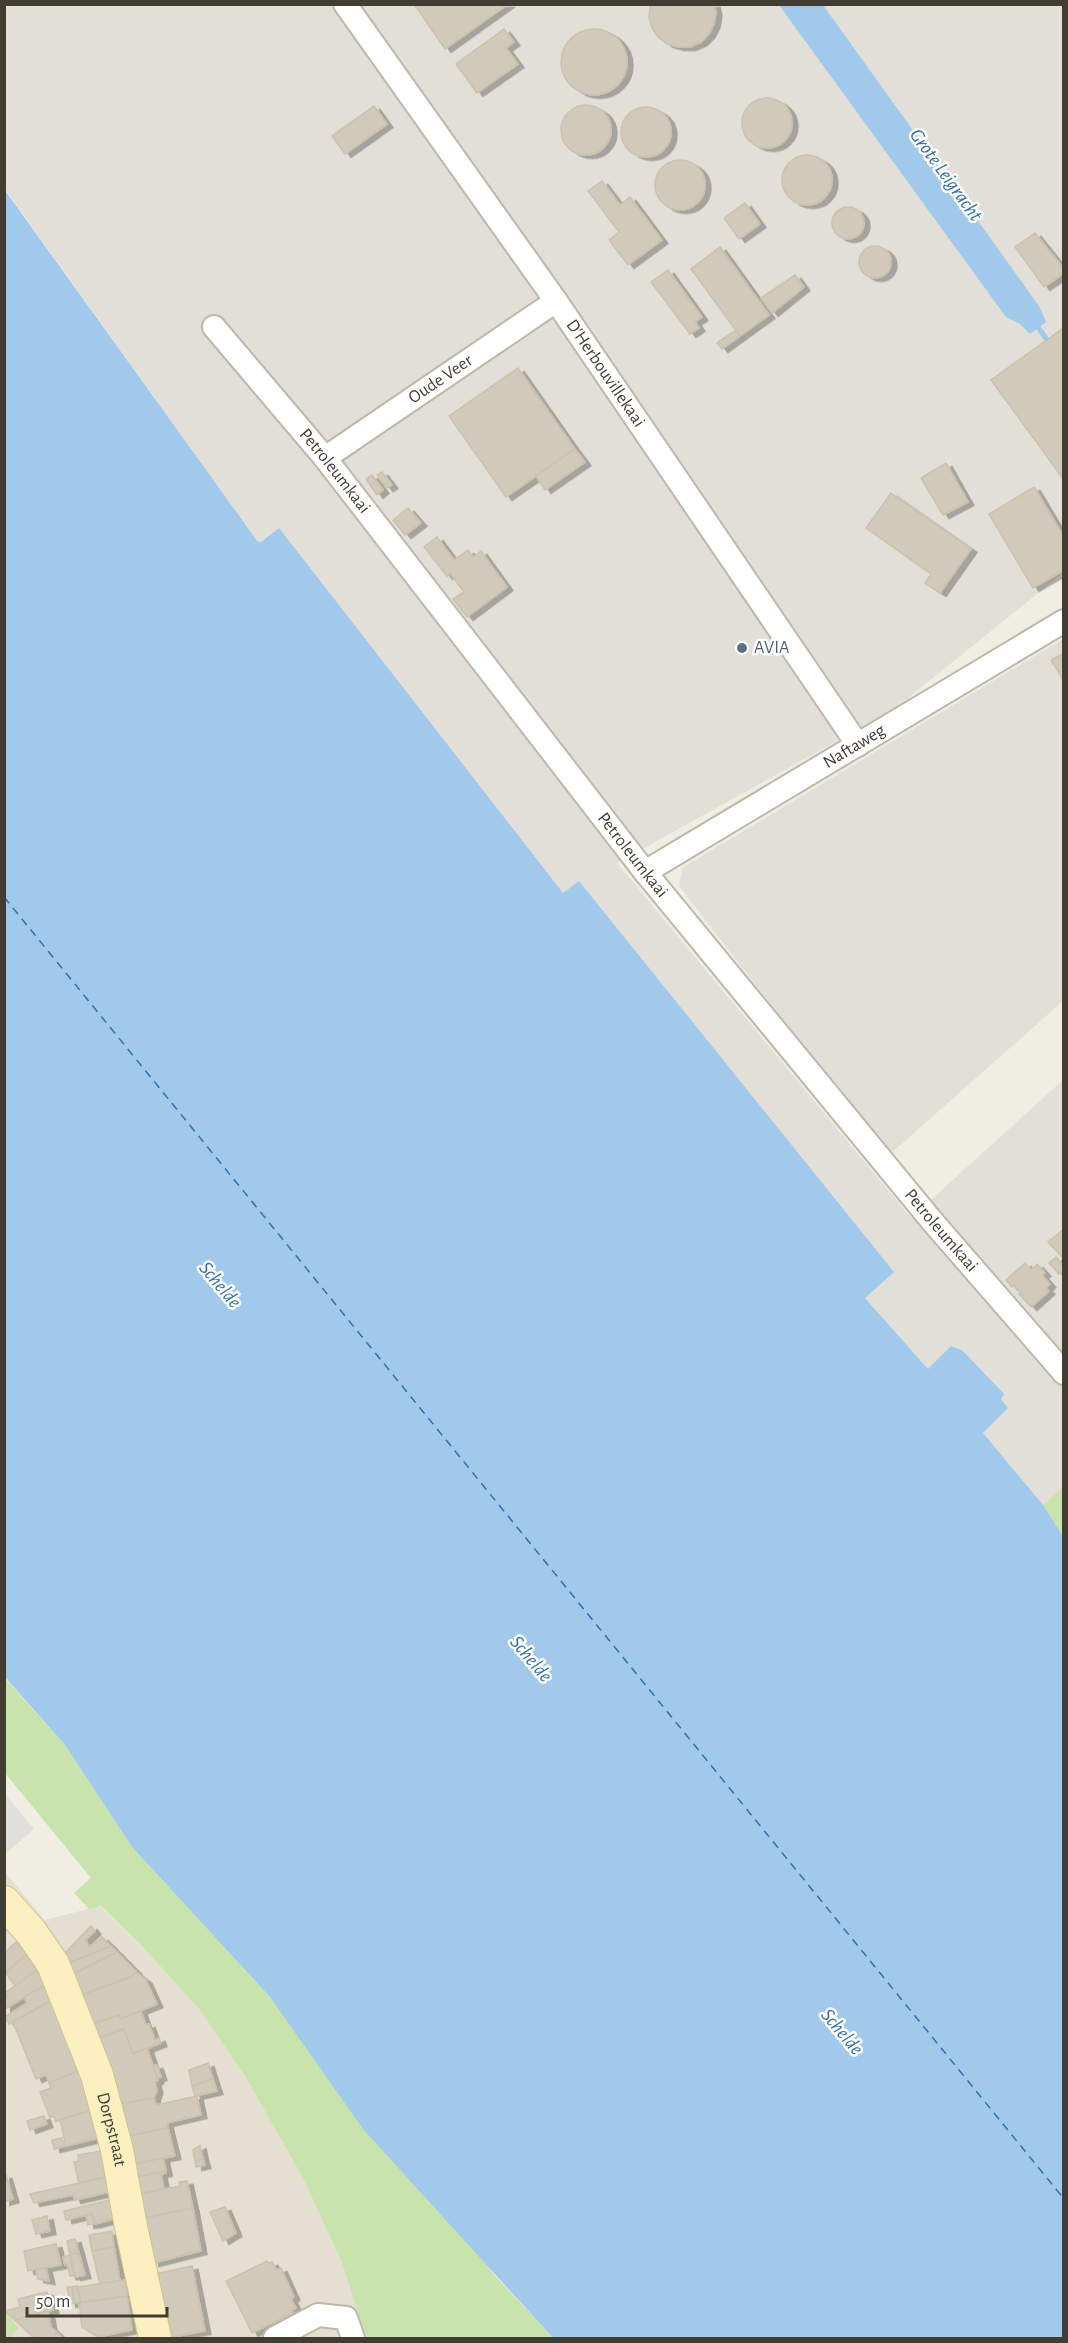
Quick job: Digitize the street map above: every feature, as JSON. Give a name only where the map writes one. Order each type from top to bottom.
[{"type":"street","name":"D'Herbouvillekaai","points":[[345,4],[556,301],[858,745]]},
{"type":"street","name":"Oude Veer","points":[[325,458],[556,301]]},
{"type":"street","name":"Petroleumkaai","points":[[214,327],[325,458],[645,872],[932,1221],[1064,1373]]},
{"type":"street","name":"Naftaweg","points":[[645,872],[1064,621]]},
{"type":"street","name":"Dorpstraat","points":[[4,1902],[31,1932],[53,1964],[97,2075],[117,2150],[155,2338]]},
{"type":"street","points":[[275,2338],[318,2315],[349,2328]]},
{"type":"shaded area","points":[[4,5],[1063,5],[1063,573],[893,710],[617,863],[911,1218],[1063,1080],[1063,1487],[1043,1505],[983,1433],[1008,1408],[962,1350],[951,1346],[928,1369],[865,1298],[893,1272],[579,881],[563,894],[279,528],[258,542],[5,189]]},
{"type":"shaded area","points":[[1063,639],[1063,1001],[888,1156],[679,886],[682,868]]},
{"type":"shaded area","points":[[4,1793],[34,1829],[5,1854],[4,1854]]},
{"type":"shaded area","points":[[4,1871],[45,1920],[100,1906],[140,1944],[199,2009],[245,2076],[303,2178],[342,2263],[366,2338],[5,2338]]},
{"type":"green space","points":[[1063,1487],[1063,1536],[1043,1505]]},
{"type":"green space","points":[[4,1677],[65,1745],[132,1847],[270,1997],[497,2278],[553,2338],[366,2338],[342,2263],[303,2178],[245,2076],[199,2009],[140,1944],[101,1906],[89,1909],[74,1893],[91,1878],[5,1773]]},
{"type":"green space","points":[[5,2312],[19,2328],[10,2338],[5,2338]]},
{"type":"water","points":[[779,5],[823,5],[1039,306],[1046,322],[1030,334],[1020,324],[1006,317]]},
{"type":"water","name":"Schelde","points":[[4,189],[258,542],[279,528],[563,893],[579,881],[894,1272],[865,1298],[928,1369],[951,1346],[962,1350],[1004,1394],[1001,1399],[1008,1408],[983,1433],[1043,1505],[1063,1536],[1063,2338],[553,2338],[363,2129],[270,1997],[132,1847],[65,1745],[5,1677]]},
{"type":"building","points":[[414,4],[508,4],[445,49]]},
{"type":"building","points":[[650,4],[714,4],[716,12],[714,24],[709,34],[701,42],[690,47],[667,44],[652,28],[649,18]]},
{"type":"building","points":[[504,29],[514,42],[506,48],[518,64],[477,93],[456,64]]},
{"type":"building","points":[[587,29],[601,29],[613,34],[622,43],[627,62],[625,75],[618,86],[601,95],[587,95],[575,90],[566,81],[561,69],[561,55],[566,43],[575,34]]},
{"type":"building","points":[[767,98],[781,102],[788,109],[792,123],[788,137],[781,144],[767,148],[753,144],[746,137],[742,123],[746,109],[753,102]]},
{"type":"building","points":[[586,105],[600,109],[607,116],[611,130],[607,144],[600,151],[586,155],[572,151],[565,144],[561,130],[565,116],[572,109]]},
{"type":"building","points":[[374,106],[387,124],[345,154],[332,136]]},
{"type":"building","points":[[646,107],[660,111],[667,118],[671,132],[667,146],[660,153],[646,157],[632,153],[625,146],[621,132],[625,118],[632,111]]},
{"type":"building","points":[[807,155],[821,159],[828,166],[832,180],[828,194],[821,201],[807,205],[793,201],[786,194],[782,180],[786,166],[793,159]]},
{"type":"building","points":[[680,160],[694,164],[701,171],[705,185],[701,199],[694,206],[680,210],[666,206],[659,199],[655,185],[659,171],[666,164]]},
{"type":"building","points":[[602,181],[620,205],[630,197],[662,240],[628,265],[609,240],[619,232],[588,191]]},
{"type":"building","points":[[745,203],[760,224],[739,239],[724,218]]},
{"type":"building","points":[[848,207],[859,212],[864,223],[859,234],[848,239],[837,234],[832,223],[837,212]]},
{"type":"building","points":[[1035,233],[1064,269],[1064,273],[1044,287],[1015,247]]},
{"type":"building","points":[[875,246],[886,251],[891,262],[886,273],[875,278],[864,273],[859,262],[864,251]]},
{"type":"building","points":[[720,247],[769,315],[740,336],[691,269]]},
{"type":"building","points":[[668,270],[702,317],[695,322],[699,328],[690,334],[651,282]]},
{"type":"building","points":[[795,275],[804,287],[772,313],[761,298]]},
{"type":"building","points":[[1062,329],[1064,331],[1064,480],[991,380]]},
{"type":"building","points":[[736,330],[740,336],[722,349],[717,343]]},
{"type":"building","points":[[518,368],[575,449],[506,497],[449,416]]},
{"type":"building","points":[[575,449],[585,462],[545,490],[536,476]]},
{"type":"building","points":[[946,463],[968,502],[943,515],[921,478]]},
{"type":"building","points":[[382,472],[392,485],[387,488],[377,475]]},
{"type":"building","points":[[372,475],[383,490],[377,495],[366,479]]},
{"type":"building","points":[[1034,487],[1064,537],[1064,570],[1033,588],[989,514]]},
{"type":"building","points":[[891,493],[971,549],[940,593],[925,583],[931,574],[866,528]]},
{"type":"building","points":[[408,508],[421,523],[405,535],[393,520]]},
{"type":"building","points":[[437,537],[454,560],[468,550],[473,557],[481,551],[507,587],[467,617],[453,599],[464,592],[450,573],[447,576],[424,547]]},
{"type":"building","points":[[1064,653],[1064,681],[1051,660]]},
{"type":"building","points":[[1064,1229],[1064,1259],[1048,1242]]},
{"type":"building","points":[[1056,1257],[1064,1267],[1064,1271],[1059,1274],[1049,1263]]},
{"type":"building","points":[[1025,1263],[1031,1270],[1037,1264],[1045,1273],[1042,1275],[1050,1284],[1046,1288],[1049,1291],[1031,1307],[1014,1285],[1012,1287],[1006,1280]]},
{"type":"building","points":[[91,1926],[95,1931],[86,1940],[89,1947],[102,1937],[111,1946],[69,1963],[65,1953]]},
{"type":"building","points":[[16,1942],[27,1954],[4,1975],[4,1953]]},
{"type":"building","points":[[111,1946],[117,1952],[74,1974],[69,1963]]},
{"type":"building","points":[[117,1952],[136,1971],[131,1977],[82,1995],[74,1974]]},
{"type":"building","points":[[27,1954],[37,1970],[15,1986],[6,1973]]},
{"type":"building","points":[[37,1970],[47,1984],[5,2009],[4,1997],[7,1996],[5,1993]]},
{"type":"building","points":[[136,1972],[146,1980],[157,2004],[120,2019],[119,2015],[93,2024],[82,1995],[131,1977]]},
{"type":"building","points":[[47,1984],[54,1999],[9,2024],[5,2017],[27,2003],[24,1997]]},
{"type":"building","points":[[54,1999],[83,2069],[49,2083],[46,2075],[36,2079],[13,2022]]},
{"type":"building","points":[[141,2011],[155,2040],[159,2038],[161,2043],[133,2054],[124,2029],[98,2038],[93,2024],[119,2015],[120,2019]]},
{"type":"building","points":[[124,2029],[133,2054],[147,2048],[158,2080],[155,2082],[157,2090],[154,2098],[120,2104],[98,2038]]},
{"type":"building","points":[[208,2063],[213,2079],[192,2086],[189,2070]]},
{"type":"building","points":[[157,2065],[161,2077],[158,2078],[153,2066]]},
{"type":"building","points":[[83,2069],[96,2109],[56,2121],[54,2116],[50,2118],[40,2092],[51,2088],[49,2083]]},
{"type":"building","points":[[213,2079],[217,2091],[195,2096],[192,2086]]},
{"type":"building","points":[[197,2096],[201,2115],[167,2123],[168,2128],[128,2136],[120,2104],[154,2098],[156,2105]]},
{"type":"building","points":[[96,2109],[103,2137],[54,2149],[52,2140],[62,2138],[62,2141],[65,2141],[60,2120]]},
{"type":"building","points":[[44,2116],[47,2124],[30,2130],[27,2121]]},
{"type":"building","points":[[168,2128],[175,2156],[135,2164],[128,2136]]},
{"type":"building","points":[[200,2145],[203,2159],[195,2161],[193,2150]]},
{"type":"building","points":[[106,2150],[111,2176],[79,2183],[74,2162],[79,2161],[78,2155]]},
{"type":"building","points":[[163,2158],[166,2171],[137,2177],[135,2164]]},
{"type":"building","points":[[203,2159],[205,2165],[196,2167],[195,2161]]},
{"type":"building","points":[[166,2171],[161,2174],[164,2189],[140,2194],[137,2177]]},
{"type":"building","points":[[4,2175],[6,2175],[13,2199],[4,2202]]},
{"type":"building","points":[[111,2176],[114,2191],[75,2200],[73,2195],[34,2203],[30,2194]]},
{"type":"building","points":[[187,2181],[193,2208],[145,2218],[140,2194],[180,2186],[179,2182]]},
{"type":"building","points":[[114,2199],[118,2218],[95,2224],[92,2214],[66,2220],[64,2211]]},
{"type":"building","points":[[225,2207],[236,2233],[223,2241],[210,2212]]},
{"type":"building","points":[[193,2208],[201,2251],[153,2263],[145,2218]]},
{"type":"building","points":[[92,2214],[95,2224],[88,2225],[86,2215]]},
{"type":"building","points":[[47,2216],[50,2231],[36,2234],[32,2220]]},
{"type":"building","points":[[112,2231],[114,2247],[92,2251],[89,2235]]},
{"type":"building","points":[[75,2239],[79,2253],[70,2255],[67,2241]]},
{"type":"building","points":[[56,2244],[61,2265],[28,2271],[24,2251]]},
{"type":"building","points":[[114,2247],[120,2281],[100,2284],[92,2251]]},
{"type":"building","points":[[79,2253],[85,2275],[75,2277],[70,2255]]},
{"type":"building","points":[[70,2255],[75,2276],[70,2276],[63,2257]]},
{"type":"building","points":[[267,2261],[272,2262],[276,2270],[281,2268],[294,2297],[291,2299],[296,2308],[291,2310],[293,2313],[252,2333],[226,2281]]},
{"type":"building","points":[[192,2266],[205,2331],[168,2338],[155,2274]]},
{"type":"building","points":[[46,2268],[49,2281],[38,2279],[36,2270]]},
{"type":"building","points":[[125,2280],[127,2296],[81,2302],[77,2287]]},
{"type":"building","points":[[77,2286],[81,2302],[74,2303],[72,2287]]},
{"type":"building","points":[[67,2287],[72,2287],[74,2303],[70,2304]]},
{"type":"building","points":[[47,2292],[53,2310],[15,2320],[5,2311],[20,2307],[18,2299]]},
{"type":"building","points":[[127,2296],[132,2330],[98,2337],[82,2327],[79,2303]]},
{"type":"building","points":[[48,2311],[51,2327],[63,2338],[34,2338],[15,2320]]},
{"type":"waterway","name":"Grote Leigracht","points":[[1035,323],[1050,344]]},
{"type":"ferry route","points":[[4,897],[1064,2199]]},
{"type":"place","name":"AVIA","points":[[742,648]]}]
